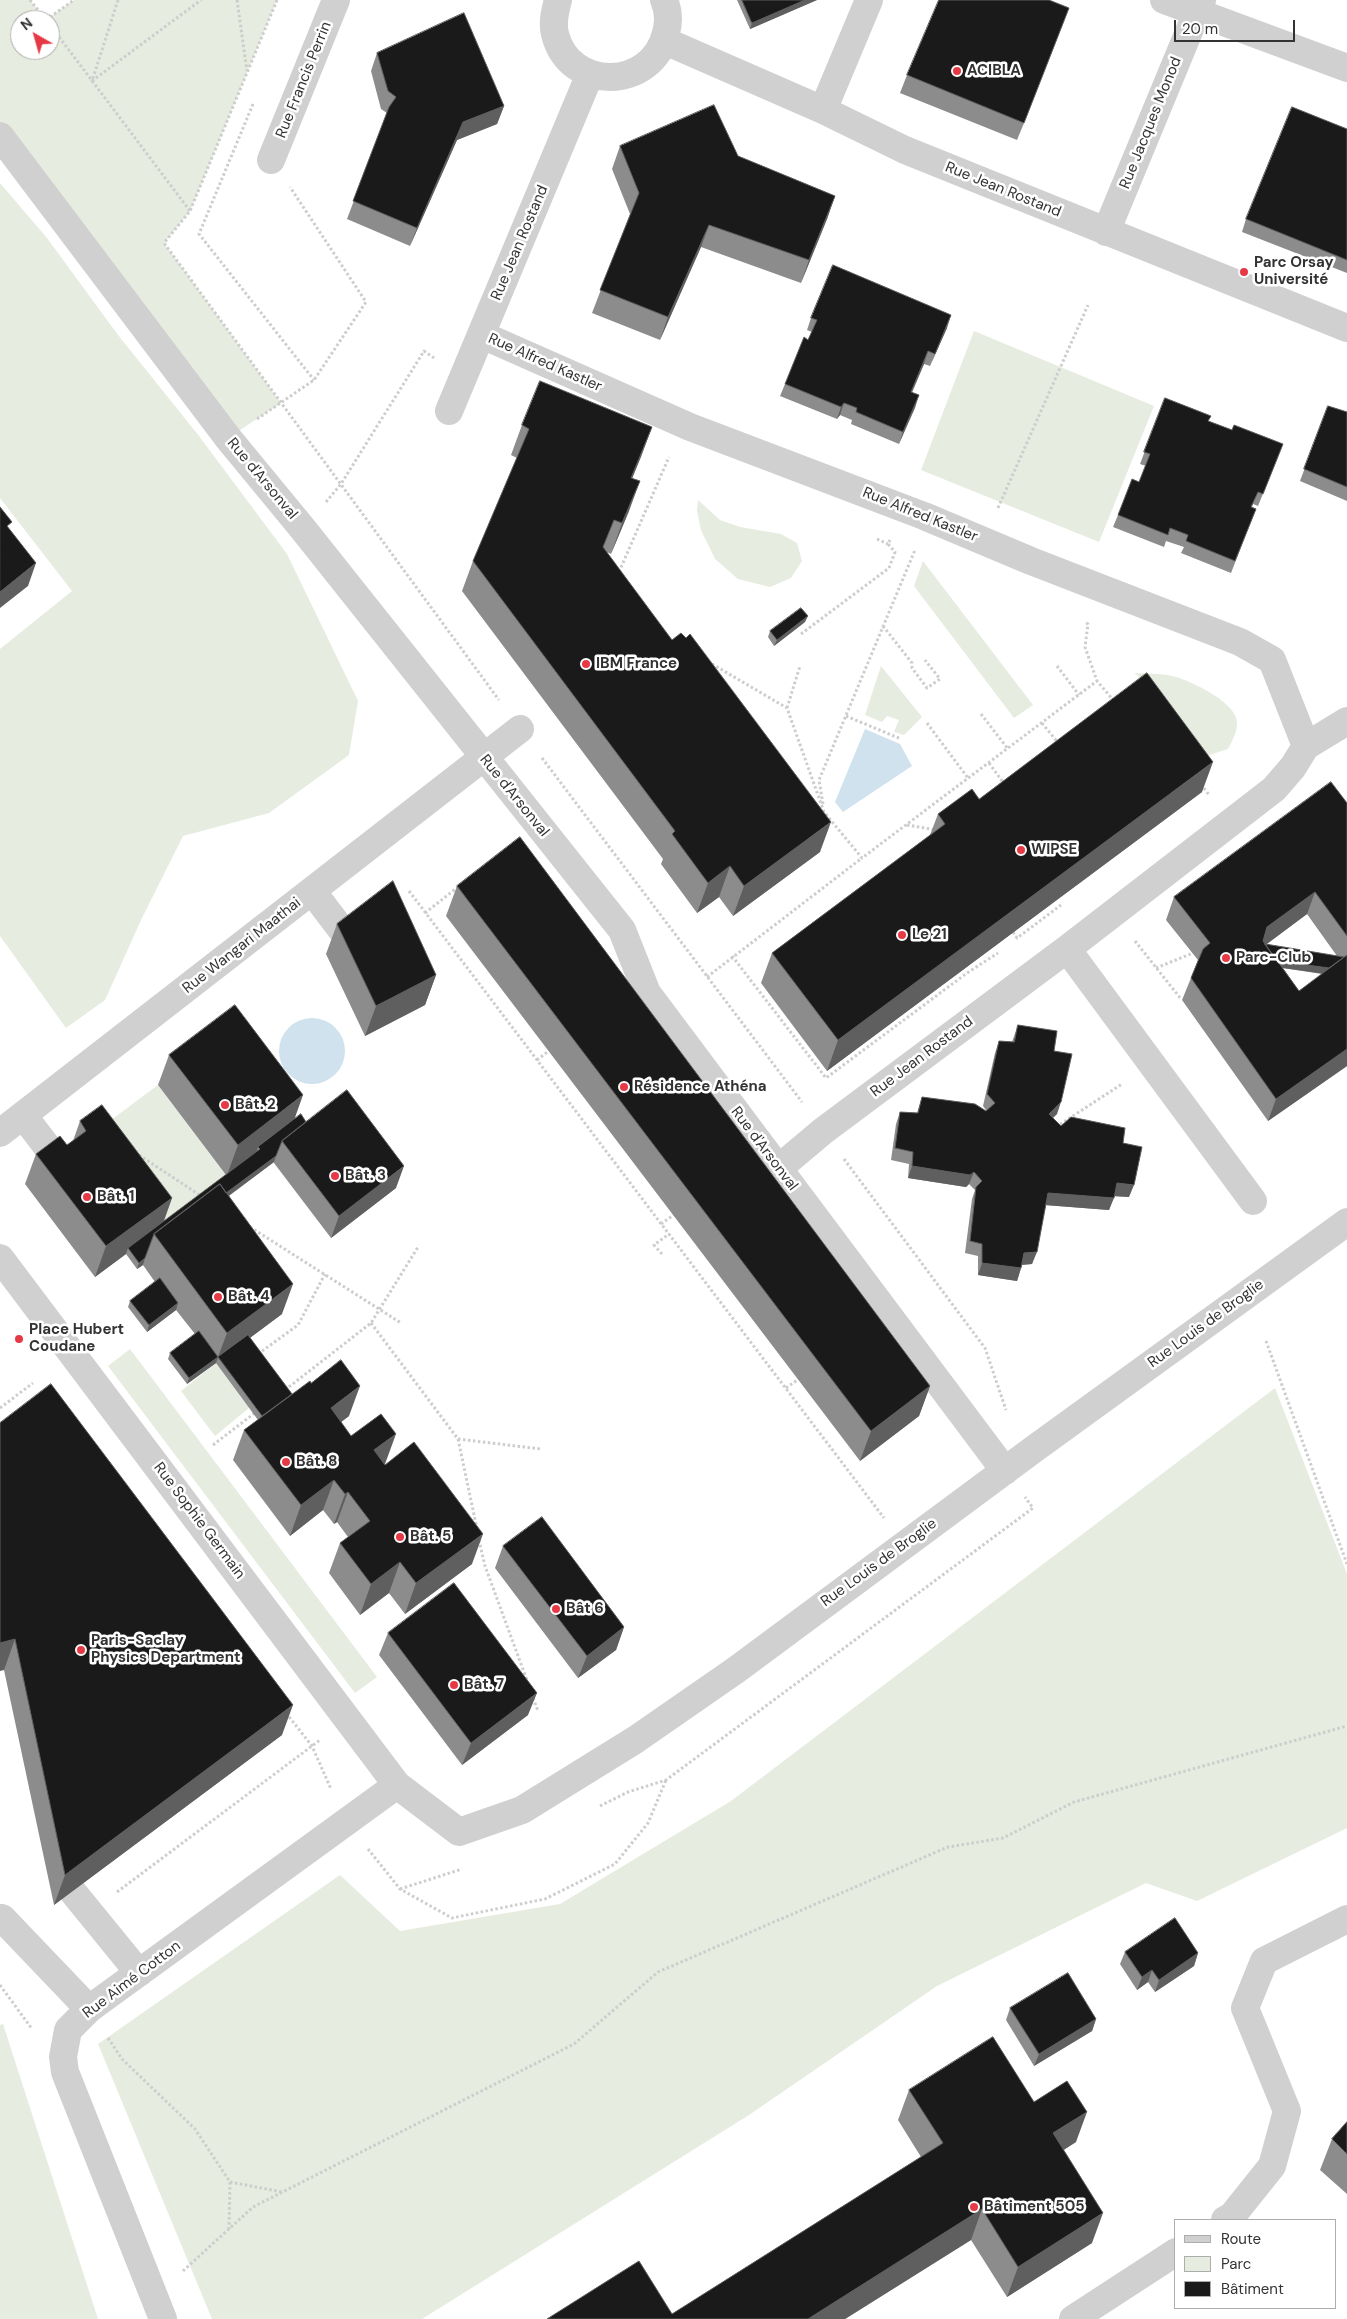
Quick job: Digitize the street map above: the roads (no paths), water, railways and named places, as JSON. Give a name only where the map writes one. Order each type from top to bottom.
[{"type":"street","name":"Rue Francis Perrin","points":[[271,160],[336,0]]},
{"type":"street","points":[[558,0],[554,16],[555,34],[563,51],[575,65],[590,74],[608,78],[626,76],[642,69],[656,57],[665,41],[669,24],[664,0]]},
{"type":"street","points":[[823,110],[869,0]]},
{"type":"street","points":[[1164,0],[1199,7],[1347,68]]},
{"type":"street","name":"Rue Jacques Monod","points":[[1106,232],[1199,7]]},
{"type":"street","name":"Rue Jean Rostand","points":[[665,41],[823,110],[905,150],[1347,328]]},
{"type":"street","name":"Rue Jean Rostand","points":[[449,411],[590,74]]},
{"type":"street","name":"Rue d'Arsonval","points":[[0,136],[228,438],[303,529],[484,759],[622,930],[647,993],[1005,1471]]},
{"type":"street","name":"Rue Alfred Kastler","points":[[482,335],[690,427],[924,516],[1240,642],[1272,660],[1306,746]]},
{"type":"street","name":"Rue Jean Rostand","points":[[779,1168],[823,1131],[1067,949],[1274,789],[1293,768],[1306,746],[1346,723]]},
{"type":"street","name":"Rue Wangari Maathai","points":[[0,1133],[484,759],[520,729]]},
{"type":"street","points":[[312,891],[348,937]]},
{"type":"street","points":[[1067,949],[1253,1202]]},
{"type":"street","points":[[23,1116],[64,1169]]},
{"type":"street","name":"Rue Louis de Broglie","points":[[397,1785],[459,1832],[522,1810],[635,1740],[736,1670],[1034,1449],[1347,1222]]},
{"type":"street","name":"Rue Sophie Germain","points":[[0,1258],[397,1785]]},
{"type":"street","name":"Rue Aimé Cotton","points":[[159,2308],[65,2072],[63,2056],[68,2030],[89,2009],[397,1785]]},
{"type":"street","points":[[81,1902],[139,1973]]},
{"type":"street","points":[[1,1918],[89,2009]]},
{"type":"street","points":[[1227,2219],[1232,2216],[1272,2166],[1287,2111],[1245,2008],[1264,1961],[1347,1919]]},
{"type":"street","points":[[1073,2319],[1174,2253]]},
{"type":"water","points":[[865,729],[900,744],[912,766],[843,812],[835,802]]},
{"type":"water","points":[[306,1018],[318,1018],[330,1023],[340,1033],[345,1045],[343,1064],[330,1079],[318,1084],[306,1084],[294,1079],[284,1069],[279,1057],[279,1045],[284,1033],[294,1023]]},
{"type":"place","name":"ACIBLA","points":[[957,71]]},
{"type":"place","name":"Parc Orsay Université","points":[[1244,272]]},
{"type":"place","name":"IBM France","points":[[586,664]]},
{"type":"place","name":"WIPSE","points":[[1021,850]]},
{"type":"place","name":"Le 21","points":[[902,935]]},
{"type":"place","name":"Parc-Club","points":[[1226,958]]},
{"type":"place","name":"Résidence Athéna","points":[[624,1087]]},
{"type":"place","name":"Bât. 2","points":[[225,1105]]},
{"type":"place","name":"Bât. 3","points":[[335,1176]]},
{"type":"place","name":"Bât. 1","points":[[87,1197]]},
{"type":"place","name":"Bât. 4","points":[[218,1297]]},
{"type":"place","name":"Place Hubert Coudane","points":[[19,1339]]},
{"type":"place","name":"Bât. 8","points":[[286,1462]]},
{"type":"place","name":"Bât. 5","points":[[400,1537]]},
{"type":"place","name":"Bât 6","points":[[556,1609]]},
{"type":"place","name":"Paris-Saclay Physics Department","points":[[81,1650]]},
{"type":"place","name":"Bât. 7","points":[[454,1685]]},
{"type":"place","name":"Bâtiment 505","points":[[974,2207]]}]
